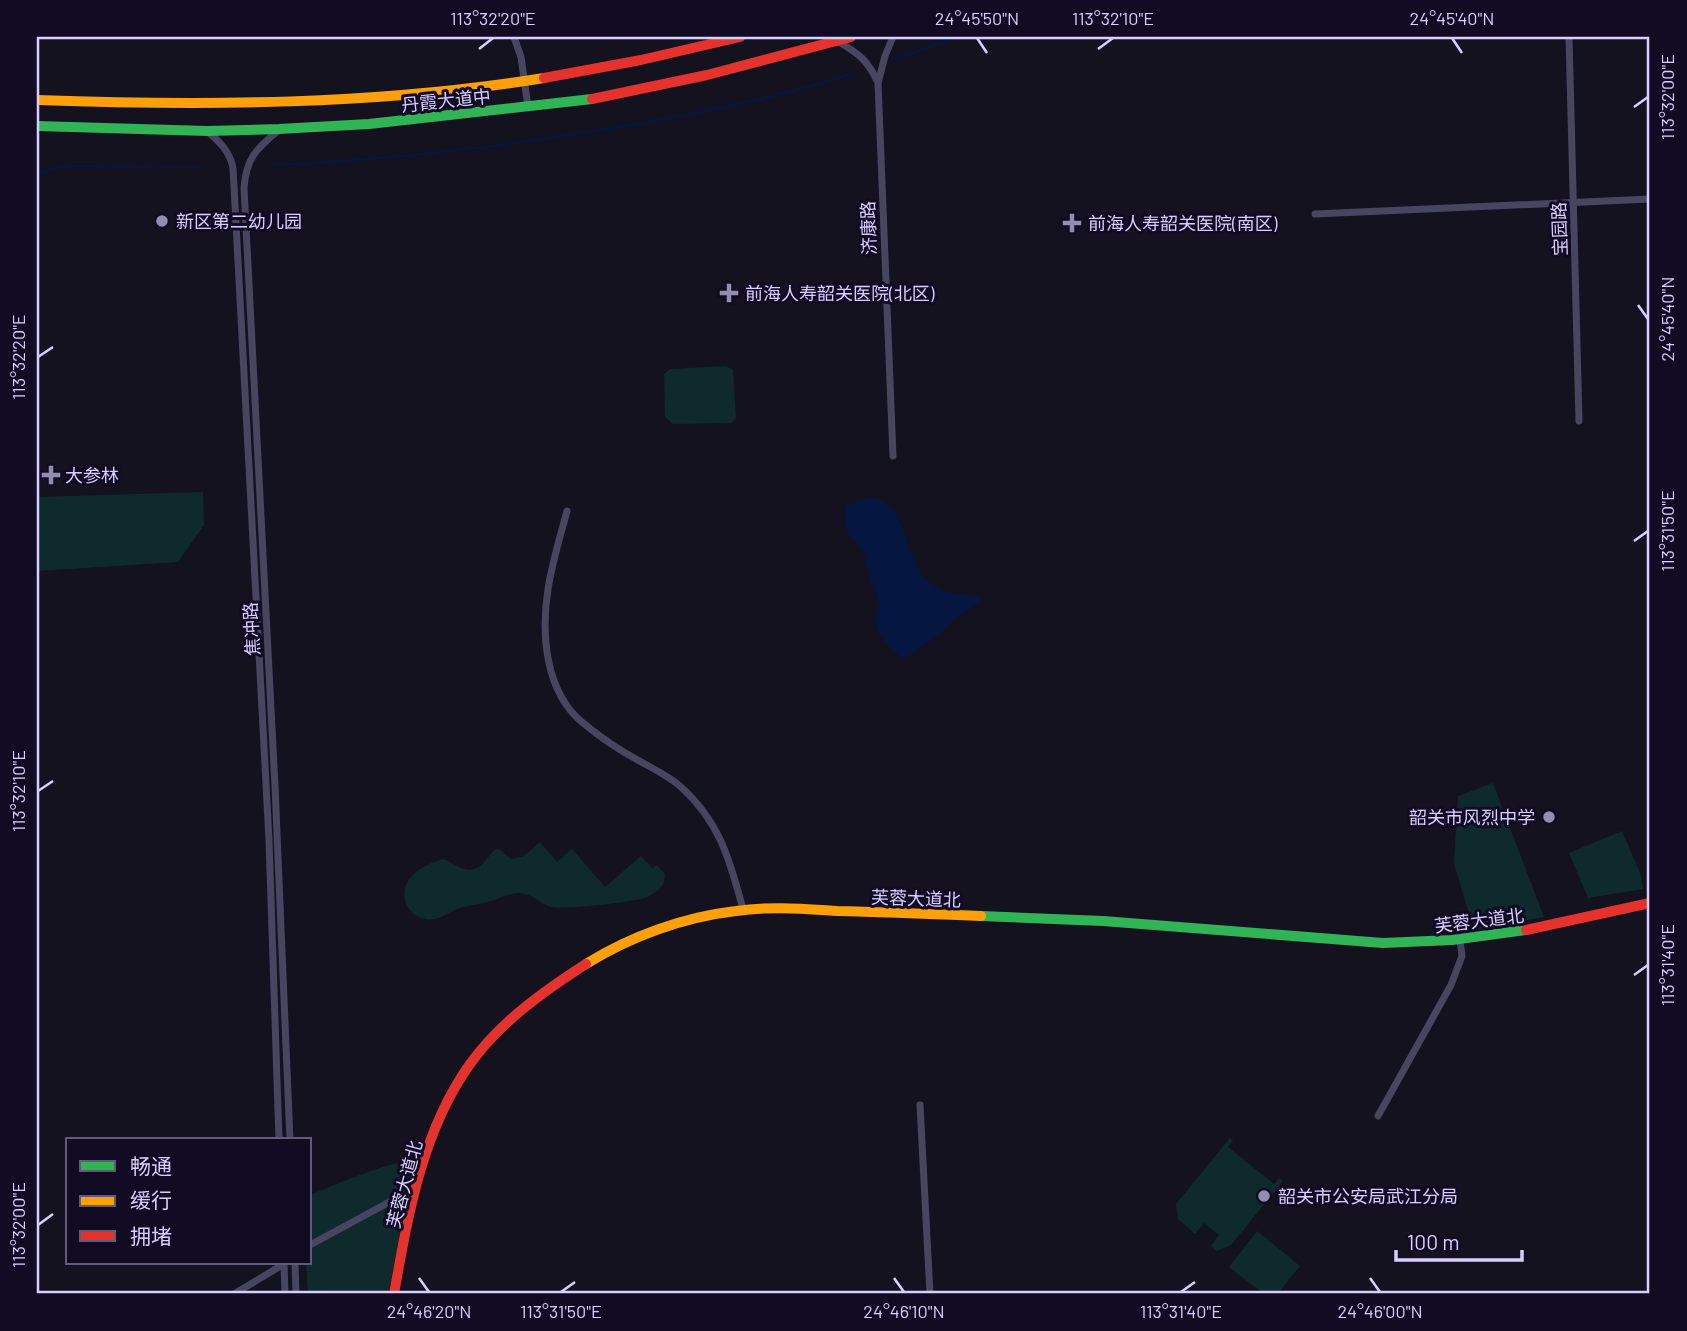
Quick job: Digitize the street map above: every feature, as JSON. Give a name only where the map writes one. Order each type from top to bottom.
[{"type":"main road","name":"丹霞大道中","points":[[37,100],[110,103],[303,102],[420,93],[475,88],[625,64],[740,37]]},
{"type":"main road","name":"丹霞大道中","points":[[37,126],[207,131],[279,129],[369,124],[574,102],[631,92],[852,37]]},
{"type":"main road","name":"芙蓉大道北","points":[[394,1294],[422,1164],[462,1075],[490,1040],[531,1000],[570,972],[638,938],[686,920],[743,909],[782,908],[1103,921],[1383,943],[1425,943],[1522,932],[1650,903]]},
{"type":"street","points":[[514,37],[521,57],[528,107]]},
{"type":"street","name":"济康路","points":[[892,456],[878,83],[893,37]]},
{"type":"street","name":"宝园路","points":[[1569,37],[1580,421]]},
{"type":"street","points":[[837,41],[853,50],[867,63],[878,83]]},
{"type":"street","name":"焦冲路","points":[[279,129],[256,151],[248,163],[244,188],[290,1138]]},
{"type":"street","name":"焦冲路","points":[[207,131],[229,154],[233,168],[269,841],[279,1138]]},
{"type":"street","points":[[1315,214],[1650,199]]},
{"type":"street","points":[[567,511],[548,589],[546,609],[546,638],[556,689],[582,723],[680,786],[698,805],[718,834],[727,853],[743,909]]},
{"type":"street","points":[[1378,1116],[1451,985],[1462,956],[1460,940]]},
{"type":"street","points":[[920,1105],[929,1294]]},
{"type":"street","points":[[312,1244],[395,1199],[414,1193]]},
{"type":"street","points":[[234,1294],[282,1264]]},
{"type":"street","points":[[284,1264],[285,1294]]},
{"type":"street","points":[[295,1264],[296,1294]]},
{"type":"green space","points":[[726,366],[733,370],[736,418],[731,423],[673,424],[665,417],[664,374],[670,369]]},
{"type":"green space","points":[[203,492],[204,525],[178,562],[37,571],[37,497]]},
{"type":"green space","points":[[1493,783],[1544,917],[1474,930],[1454,864],[1458,796]]},
{"type":"green space","points":[[1622,831],[1640,873],[1643,889],[1588,898],[1569,853]]},
{"type":"green space","points":[[540,842],[557,862],[572,849],[605,887],[641,856],[652,868],[657,865],[665,874],[664,883],[647,897],[599,905],[551,907],[531,896],[517,893],[460,908],[434,919],[418,917],[408,908],[404,895],[407,883],[426,866],[443,859],[463,869],[475,869],[494,850],[497,849],[511,859],[524,856]]},
{"type":"green space","points":[[1230,1138],[1233,1140],[1228,1147],[1274,1184],[1279,1178],[1283,1181],[1231,1245],[1217,1251],[1211,1246],[1219,1235],[1204,1223],[1195,1234],[1178,1219],[1176,1204]]},
{"type":"green space","points":[[415,1159],[388,1294],[308,1294],[306,1264],[312,1264],[312,1194]]},
{"type":"green space","points":[[1257,1231],[1300,1266],[1277,1294],[1264,1294],[1229,1267]]},
{"type":"water","points":[[870,498],[883,501],[892,509],[923,576],[933,585],[950,592],[980,596],[981,602],[953,620],[941,633],[904,659],[887,644],[877,630],[875,620],[878,600],[869,577],[866,559],[845,525],[846,508],[853,502]]},
{"type":"waterway","points":[[892,60],[957,37]]},
{"type":"waterway","points":[[273,165],[398,156],[564,136],[731,106],[854,73]]},
{"type":"waterway","points":[[37,173],[63,166],[202,167]]},
{"type":"traffic: fast","points":[[37,126],[207,131],[279,129],[369,124],[592,99]]},
{"type":"traffic: fast","points":[[981,916],[1103,921],[1383,943],[1452,940],[1526,930]]},
{"type":"traffic: slow","points":[[37,100],[164,103],[291,101],[418,94],[544,78]]},
{"type":"traffic: slow","points":[[586,964],[658,929],[736,911],[787,908],[981,916]]},
{"type":"traffic: jam","points":[[544,78],[641,60],[740,37]]},
{"type":"traffic: jam","points":[[592,99],[707,75],[851,37]]},
{"type":"traffic: jam","points":[[1526,930],[1650,903]]},
{"type":"traffic: jam","points":[[394,1294],[419,1175],[440,1117],[454,1090],[470,1064],[495,1034],[539,996],[586,964]]},
{"type":"place","name":"新区第二幼儿园","points":[[162,221]]},
{"type":"place","name":"前海人寿韶关医院(南区)","points":[[1072,223]]},
{"type":"place","name":"前海人寿韶关医院(北区)","points":[[729,293]]},
{"type":"place","name":"大参林","points":[[51,475]]},
{"type":"place","name":"韶关市风烈中学","points":[[1549,817]]},
{"type":"place","name":"韶关市公安局武江分局","points":[[1264,1196]]}]
